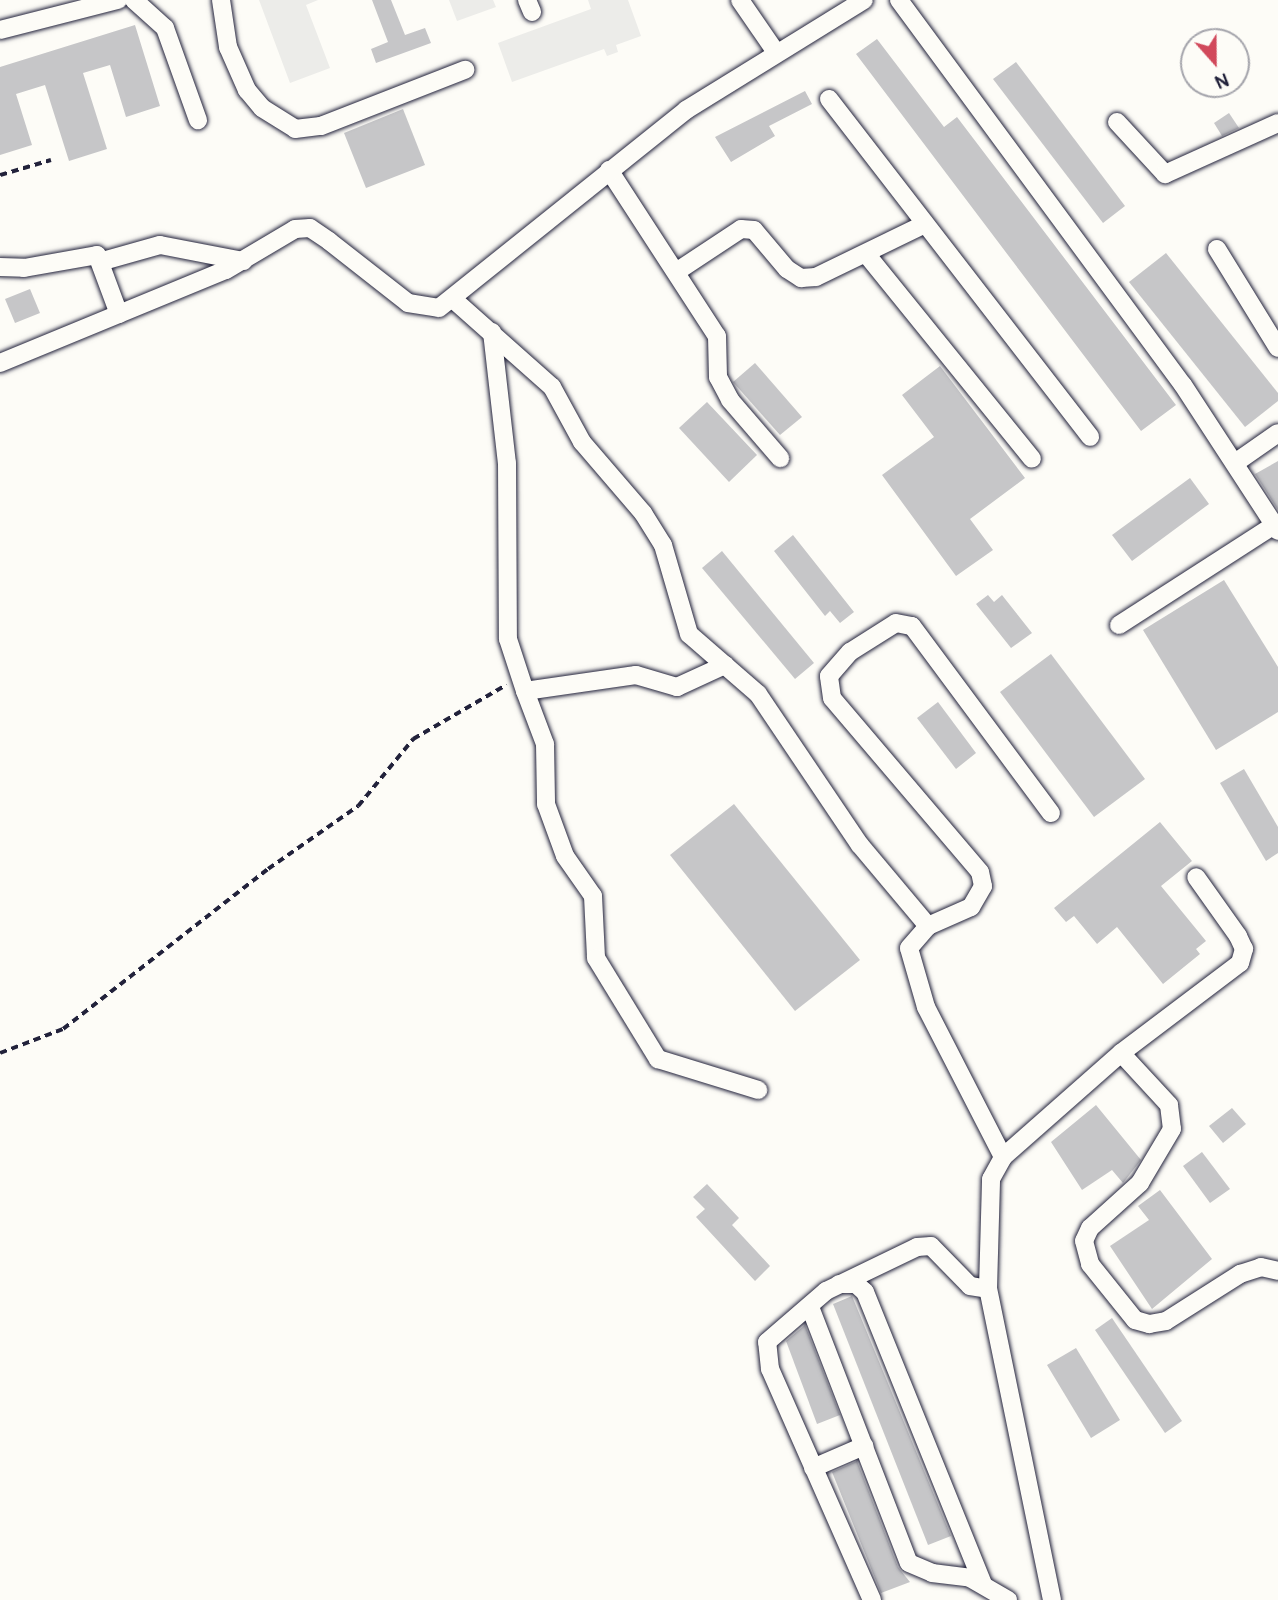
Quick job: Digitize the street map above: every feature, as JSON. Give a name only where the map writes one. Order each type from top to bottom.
[{"type":"street","points":[[0,30],[118,0]]},
{"type":"street","points":[[134,0],[165,29],[198,121]]},
{"type":"street","points":[[220,0],[228,47],[247,90],[262,108],[295,129],[321,126],[465,70]]},
{"type":"street","points":[[740,0],[775,51]]},
{"type":"street","points":[[0,363],[243,261],[295,229],[310,228],[408,303],[439,308],[454,299],[609,170],[775,51],[864,0]]},
{"type":"street","points":[[899,0],[1235,463],[1276,528],[1119,625]]},
{"type":"street","points":[[829,99],[1090,437]]},
{"type":"street","points":[[1117,122],[1165,174],[1278,123]]},
{"type":"street","points":[[609,170],[717,336],[718,377],[730,400],[780,458]]},
{"type":"street","points":[[676,272],[741,229],[754,230],[801,278],[867,255],[925,224]]},
{"type":"street","points":[[0,267],[24,268],[83,254],[103,261],[160,245],[243,261]]},
{"type":"street","points":[[1217,249],[1278,348]]},
{"type":"street","points":[[867,255],[1032,459]]},
{"type":"street","points":[[103,261],[119,314]]},
{"type":"street","points":[[454,299],[552,387],[582,442],[643,513],[663,545],[689,634],[758,694],[860,845],[928,926]]},
{"type":"street","points":[[492,332],[507,463],[508,639],[545,744],[546,804],[565,856],[593,896],[596,958],[658,1059],[758,1090]]},
{"type":"street","points":[[1235,463],[1278,433]]},
{"type":"street","points":[[1003,1157],[911,970],[909,947],[928,926],[971,907],[983,886],[980,872],[832,698],[827,688],[836,664],[896,623],[912,626],[1051,813]]},
{"type":"street","points":[[525,691],[636,675],[677,687],[725,665]]},
{"type":"street","points":[[1052,1600],[988,1289],[990,1191],[1003,1157],[1121,1053],[1240,963],[1244,950],[1238,936],[1196,877]]},
{"type":"street","points":[[1121,1053],[1170,1105],[1172,1129],[1140,1183],[1090,1228],[1084,1241],[1090,1264],[1135,1320],[1149,1324],[1166,1321],[1240,1274],[1261,1267],[1278,1271]]},
{"type":"street","points":[[872,1600],[813,1468],[766,1353],[773,1332],[839,1284],[917,1247],[931,1246],[964,1282],[988,1289]]},
{"type":"street","points":[[839,1284],[856,1284],[865,1292],[983,1584]]},
{"type":"street","points":[[810,1307],[909,1563],[983,1584],[1007,1600]]},
{"type":"street","points":[[813,1468],[864,1446]]},
{"type":"path","points":[[0,175],[51,160]]},
{"type":"path","points":[[0,1052],[63,1030],[268,869],[358,806],[413,739],[507,685],[525,691]]},
{"type":"shaded area","points":[[259,0],[318,0],[306,5],[330,68],[290,83]]},
{"type":"shaded area","points":[[449,0],[493,0],[496,7],[457,21]]},
{"type":"shaded area","points":[[588,0],[628,0],[641,36],[616,45],[618,52],[607,56],[604,49],[512,82],[498,43],[591,9]]},
{"type":"building","points":[[372,0],[391,0],[405,35],[425,28],[431,43],[376,63],[371,49],[388,42]]},
{"type":"building","points":[[135,25],[160,106],[126,117],[110,65],[83,73],[107,149],[69,161],[45,85],[16,94],[32,145],[0,155],[0,67]]},
{"type":"building","points":[[877,39],[944,127],[957,117],[1176,405],[1141,431],[856,54]]},
{"type":"building","points":[[1016,62],[1125,206],[1103,223],[993,79]]},
{"type":"building","points":[[805,91],[812,104],[769,126],[775,136],[731,162],[715,137]]},
{"type":"building","points":[[403,109],[425,165],[366,188],[344,133]]},
{"type":"building","points":[[1229,113],[1239,128],[1222,136],[1214,123]]},
{"type":"building","points":[[1166,253],[1278,393],[1278,401],[1245,427],[1129,282]]},
{"type":"building","points":[[30,289],[40,313],[15,323],[5,299]]},
{"type":"building","points":[[755,363],[802,417],[780,435],[733,382]]},
{"type":"building","points":[[940,366],[1025,478],[970,519],[993,550],[956,576],[882,475],[934,437],[902,395]]},
{"type":"building","points":[[707,402],[757,455],[729,482],[679,428]]},
{"type":"building","points":[[1278,461],[1278,510],[1255,474]]},
{"type":"building","points":[[1190,478],[1209,504],[1132,561],[1112,535]]},
{"type":"building","points":[[793,535],[854,612],[840,623],[830,611],[825,616],[774,551]]},
{"type":"building","points":[[722,551],[814,663],[795,679],[702,568]]},
{"type":"building","points":[[1224,580],[1278,667],[1278,712],[1216,750],[1143,630]]},
{"type":"building","points":[[988,595],[994,602],[1002,595],[1032,633],[1011,648],[976,604]]},
{"type":"building","points":[[1051,654],[1145,779],[1094,817],[1000,692]]},
{"type":"building","points":[[938,702],[976,753],[956,769],[917,718]]},
{"type":"building","points":[[1244,769],[1278,827],[1278,853],[1266,861],[1220,783]]},
{"type":"building","points":[[734,804],[860,960],[795,1011],[670,855]]},
{"type":"building","points":[[1160,822],[1192,861],[1161,886],[1206,941],[1196,949],[1200,954],[1163,984],[1117,927],[1097,944],[1074,916],[1066,922],[1054,908]]},
{"type":"building","points":[[1096,1105],[1141,1160],[1123,1183],[1112,1170],[1082,1190],[1051,1142]]},
{"type":"building","points":[[1232,1108],[1246,1124],[1223,1143],[1209,1126]]},
{"type":"building","points":[[1202,1152],[1230,1189],[1210,1203],[1183,1166]]},
{"type":"building","points":[[707,1184],[739,1218],[732,1225],[770,1266],[755,1281],[696,1217],[705,1209],[693,1197]]},
{"type":"building","points":[[1160,1190],[1212,1259],[1152,1309],[1110,1246],[1149,1220],[1138,1206]]},
{"type":"building","points":[[852,1296],[951,1536],[928,1545],[833,1304]]},
{"type":"building","points":[[1112,1318],[1182,1421],[1165,1433],[1095,1330]]},
{"type":"building","points":[[805,1325],[840,1415],[817,1424],[786,1341]]},
{"type":"building","points":[[1076,1348],[1120,1420],[1091,1438],[1047,1365]]},
{"type":"building","points":[[857,1461],[898,1567],[910,1582],[881,1593],[832,1472]]}]
